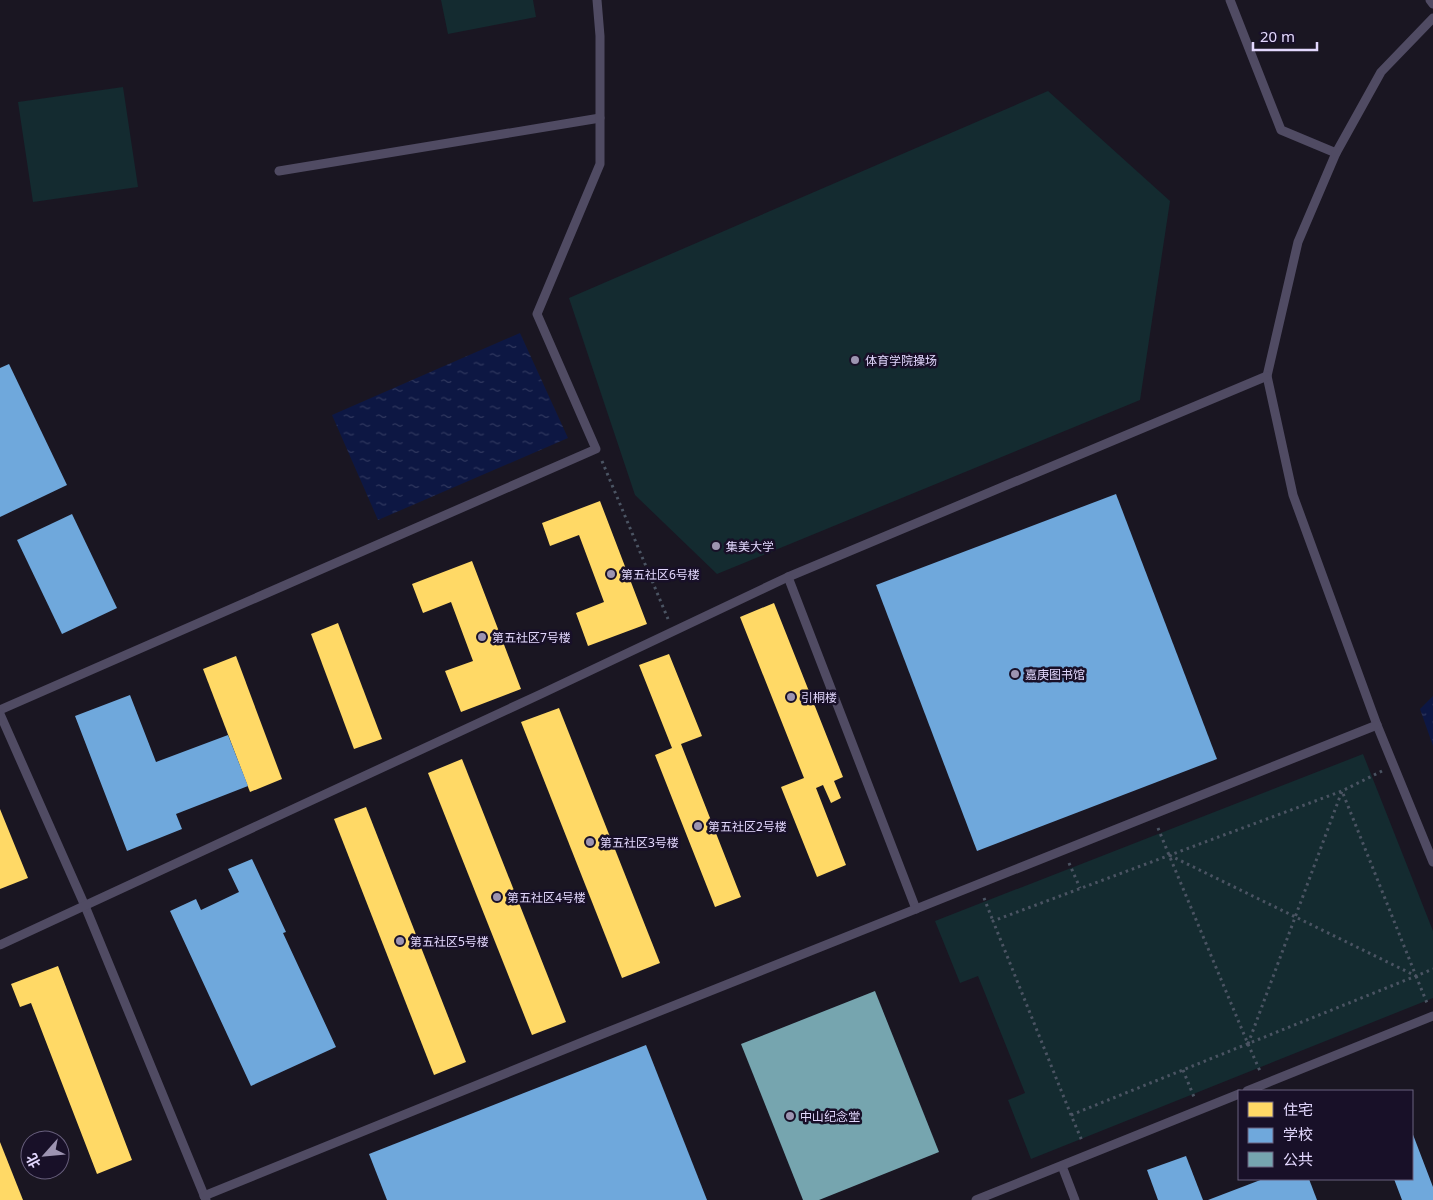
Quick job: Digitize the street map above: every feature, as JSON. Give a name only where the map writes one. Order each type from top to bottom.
[{"type":"lane","points":[[0,710],[596,449],[537,314],[600,164],[600,36],[596,0]]},
{"type":"lane","points":[[1230,0],[1281,130],[1336,153]]},
{"type":"lane","points":[[1430,0],[1433,4]]},
{"type":"lane","points":[[1433,18],[1381,72],[1336,153],[1298,242],[1267,376],[1293,495],[1377,725],[1433,862]]},
{"type":"lane","points":[[280,171],[600,118]]},
{"type":"lane","points":[[0,946],[788,577],[1267,376]]},
{"type":"lane","points":[[788,577],[916,908]]},
{"type":"lane","points":[[0,714],[85,906],[205,1198],[590,1039],[1377,725]]},
{"type":"lane","points":[[1250,1090],[1432,1017]]},
{"type":"lane","points":[[976,1200],[1238,1094]]},
{"type":"lane","points":[[1062,1166],[1075,1200]]},
{"type":"path","points":[[607,473],[673,632]]},
{"type":"path","points":[[993,920],[1342,791],[1394,765]]},
{"type":"path","points":[[1248,1044],[1342,791]]},
{"type":"path","points":[[1342,791],[1432,1017]]},
{"type":"path","points":[[1153,814],[1266,1084]]},
{"type":"path","points":[[1064,850],[1080,888]]},
{"type":"path","points":[[1169,855],[1416,976]]},
{"type":"path","points":[[978,884],[1087,1156]]},
{"type":"path","points":[[1070,1115],[1433,969]]},
{"type":"path","points":[[1183,1070],[1200,1110]]},
{"type":"green space","points":[[441,0],[533,0],[536,17],[448,34]]},
{"type":"green space","points":[[123,87],[138,187],[33,202],[18,102]]},
{"type":"green space","points":[[1048,91],[1170,201],[1140,400],[717,574],[635,495],[569,298]]},
{"type":"green space","points":[[1363,754],[1433,931],[1433,998],[1031,1159],[1008,1100],[1025,1093],[978,976],[960,983],[935,921]]},
{"type":"water","points":[[520,333],[568,438],[378,520],[332,415]]},
{"type":"water","points":[[1433,696],[1433,746],[1420,709]]},
{"type":"building: 住宅","name":"第五社区6号楼","points":[[600,501],[647,624],[588,646],[576,613],[604,602],[579,535],[550,546],[542,523]]},
{"type":"building: 住宅","name":"第五社区7号楼","points":[[472,561],[521,689],[461,712],[445,671],[473,661],[451,602],[423,613],[412,584]]},
{"type":"building: 住宅","name":"引桐楼","points":[[774,603],[843,777],[834,781],[841,798],[831,803],[823,785],[816,788],[846,865],[817,877],[781,787],[804,778],[740,617]]},
{"type":"building: 住宅","points":[[338,623],[382,739],[354,749],[311,634]]},
{"type":"building: 住宅","name":"第五社区2号楼","points":[[669,654],[702,736],[681,744],[741,897],[715,907],[655,755],[672,748],[639,665]]},
{"type":"building: 住宅","points":[[236,656],[282,779],[250,792],[203,669]]},
{"type":"building: 住宅","name":"第五社区3号楼","points":[[559,708],[660,963],[622,978],[521,722]]},
{"type":"building: 住宅","name":"第五社区4号楼","points":[[462,759],[566,1022],[532,1035],[428,773]]},
{"type":"building: 住宅","name":"第五社区5号楼","points":[[366,807],[466,1062],[434,1075],[334,819]]},
{"type":"building: 住宅","points":[[0,809],[28,878],[0,889]]},
{"type":"building: 住宅","points":[[58,966],[132,1160],[97,1174],[31,1003],[20,1007],[11,984]]},
{"type":"building: 住宅","points":[[0,1142],[23,1200],[0,1200]]},
{"type":"building: 学校","points":[[9,364],[67,485],[0,517],[0,368]]},
{"type":"building: 学校","points":[[1116,494],[1217,759],[977,851],[876,585]]},
{"type":"building: 学校","points":[[72,514],[117,608],[62,634],[17,540]]},
{"type":"building: 学校","points":[[130,695],[156,762],[228,735],[248,786],[176,814],[182,829],[127,851],[75,716]]},
{"type":"building: 学校","points":[[252,859],[286,932],[283,933],[336,1047],[251,1086],[170,911],[196,899],[201,910],[239,892],[228,869]]},
{"type":"building: 学校","points":[[646,1045],[707,1200],[387,1200],[369,1154]]},
{"type":"building: 学校","points":[[1413,1135],[1433,1187],[1433,1200],[1402,1200],[1394,1180],[1413,1180]]},
{"type":"building: 学校","points":[[1186,1156],[1203,1200],[1158,1200],[1147,1170]]},
{"type":"building: 学校","points":[[1260,1180],[1309,1180],[1317,1200],[1208,1200]]},
{"type":"building: 公共","points":[[875,991],[939,1152],[819,1200],[803,1200],[741,1044]]},
{"type":"place","name":"体育学院操场","points":[[855,360]]},
{"type":"place","name":"集美大学","points":[[716,546]]},
{"type":"place","name":"第五社区6号楼","points":[[611,574]]},
{"type":"place","name":"第五社区7号楼","points":[[482,637]]},
{"type":"place","name":"嘉庚图书馆","points":[[1015,674]]},
{"type":"place","name":"引桐楼","points":[[791,697]]},
{"type":"place","name":"第五社区2号楼","points":[[698,826]]},
{"type":"place","name":"第五社区3号楼","points":[[590,842]]},
{"type":"place","name":"第五社区4号楼","points":[[497,897]]},
{"type":"place","name":"第五社区5号楼","points":[[400,941]]},
{"type":"place","name":"中山纪念堂","points":[[790,1116]]}]
